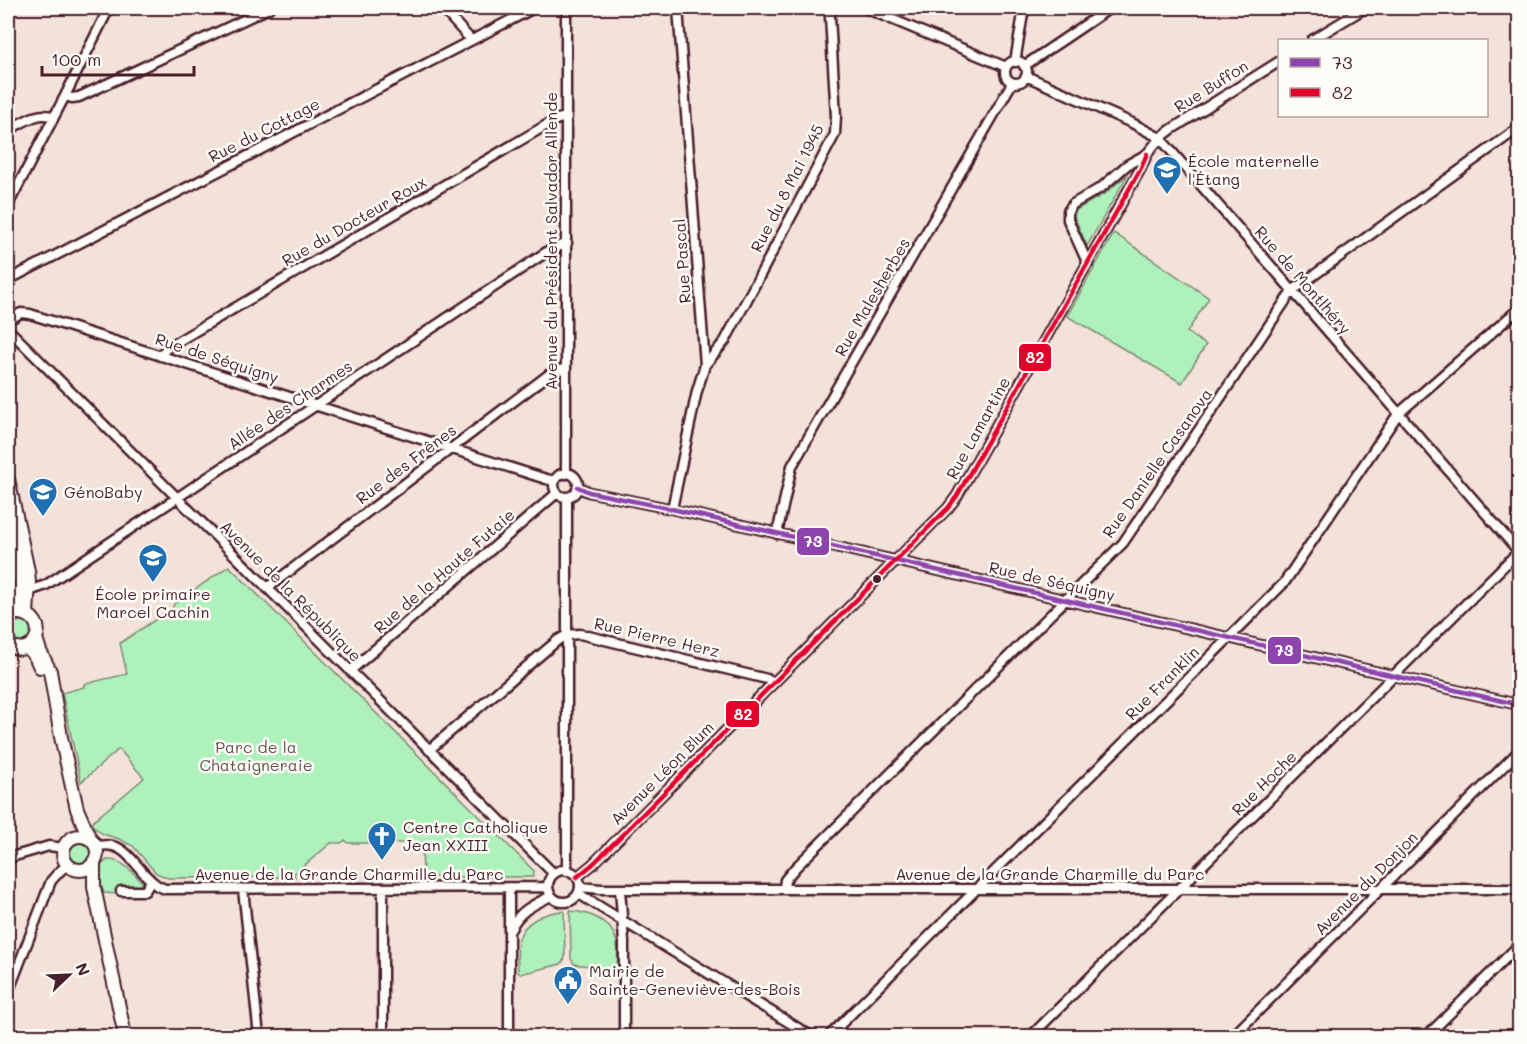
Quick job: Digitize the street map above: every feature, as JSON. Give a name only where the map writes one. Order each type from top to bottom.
[{"type":"main road","points":[[8,479],[28,571],[29,591],[16,615]]},
{"type":"main road","points":[[8,518],[21,584],[16,615]]},
{"type":"main road","points":[[16,615],[32,617],[37,627],[36,638],[40,651],[50,671],[61,737],[77,809],[96,852],[94,887],[125,1036]]},
{"type":"main road","points":[[8,644],[17,648],[27,647],[36,638]]},
{"type":"main road","points":[[27,647],[39,662],[61,737]]},
{"type":"main road","points":[[77,809],[75,826],[63,856],[68,864],[80,870],[94,887]]},
{"type":"main road","points":[[67,843],[80,836],[92,843]]},
{"type":"main road","points":[[80,870],[88,867],[94,861]]},
{"type":"street","points":[[8,205],[109,8]]},
{"type":"street","points":[[65,96],[79,98],[269,8]]},
{"type":"street","points":[[442,8],[471,40]]},
{"type":"street","name":"Rue du Cottage","points":[[8,280],[534,8]]},
{"type":"street","name":"Avenue du Président Salvador Allende","points":[[566,474],[567,8]]},
{"type":"street","name":"Rue Pascal","points":[[672,509],[705,365],[678,8]]},
{"type":"street","name":"Rue du 8 Mai 1945","points":[[705,365],[725,341],[835,134],[836,117],[829,8]]},
{"type":"street","points":[[865,8],[1006,67]]},
{"type":"street","points":[[1015,62],[1024,8]]},
{"type":"street","points":[[1024,66],[1110,8]]},
{"type":"street","points":[[1314,39],[1365,8]]},
{"type":"street","points":[[1015,62],[1019,62],[1026,69],[1026,76],[1020,82],[1012,82],[1005,76],[1006,67],[1015,62]]},
{"type":"street","name":"Rue Buffon","points":[[1160,138],[1278,62]]},
{"type":"street","name":"Rue de Montlhéry","points":[[1026,76],[1132,123],[1160,138],[1519,553]]},
{"type":"street","name":"Rue Malesherbes","points":[[777,534],[792,466],[1012,82]]},
{"type":"street","points":[[8,130],[39,115],[46,114],[53,117]]},
{"type":"street","name":"Rue du Docteur Roux","points":[[160,356],[170,346],[550,123],[567,117]]},
{"type":"street","name":"Rue Danielle Casanova","points":[[784,888],[785,880],[795,868],[1123,543],[1292,291],[1520,127]]},
{"type":"street","name":"Rue Lamartine","points":[[895,562],[957,496],[1142,168],[1147,154],[1160,138]]},
{"type":"street","name":"Rue Lamartine","points":[[1088,264],[1068,220],[1070,207],[1102,187],[1127,165],[1147,154]]},
{"type":"street","name":"Allée des Charmes","points":[[29,591],[46,585],[548,251],[567,243]]},
{"type":"street","name":"Rue Franklin","points":[[829,1036],[1291,575],[1398,414],[1520,308]]},
{"type":"street","name":"Rue de Séquigny","points":[[8,320],[21,313],[30,314],[555,481]]},
{"type":"street","name":"Avenue de la République","points":[[8,329],[554,874]]},
{"type":"street","name":"Rue des Frênes","points":[[267,588],[551,373],[566,369]]},
{"type":"street","points":[[566,474],[576,479],[578,487],[574,494],[567,497],[561,496],[555,489],[555,481],[566,474]]},
{"type":"street","name":"Rue de Séquigny","points":[[578,487],[589,492],[672,509],[1520,705]]},
{"type":"street","name":"Rue de la Haute Futaie","points":[[350,671],[557,493]]},
{"type":"street","points":[[567,497],[567,871]]},
{"type":"street","name":"Rue Hoche","points":[[1031,1036],[1519,553]]},
{"type":"street","name":"Avenue Léon Blum","points":[[577,877],[593,864],[895,562]]},
{"type":"street","name":"Rue Pierre Herz","points":[[567,635],[580,634],[767,679],[773,683]]},
{"type":"street","points":[[429,750],[558,640],[567,635]]},
{"type":"street","name":"Avenue du Donjon","points":[[1233,1036],[1520,750]]},
{"type":"street","points":[[8,858],[67,843]]},
{"type":"street","points":[[92,843],[108,844],[121,849],[131,857],[151,881],[145,891],[121,891]]},
{"type":"street","points":[[8,993],[51,881],[68,864]]},
{"type":"street","points":[[567,871],[577,877],[579,891],[575,898],[566,903],[555,900],[548,882],[554,874],[567,871]]},
{"type":"street","name":"Avenue de la Grande Charmille du Parc","points":[[151,881],[165,889],[509,888],[550,892]]},
{"type":"street","points":[[382,888],[383,1036]]},
{"type":"street","points":[[509,888],[509,1036]]},
{"type":"street","name":"Avenue de la Grande Charmille du Parc","points":[[579,891],[784,888],[1520,889]]},
{"type":"street","points":[[243,889],[259,1036]]},
{"type":"street","points":[[620,889],[624,942],[624,1036]]},
{"type":"street","points":[[579,891],[623,922],[811,1036]]},
{"type":"street","points":[[509,936],[516,918],[550,892]]},
{"type":"street","points":[[1427,1036],[1520,944]]},
{"type":"green space","points":[[1128,174],[1087,246],[1074,216],[1076,210],[1106,193]]},
{"type":"green space","points":[[1114,233],[1209,298],[1187,332],[1206,345],[1182,383],[1067,316]]},
{"type":"green space","name":"Parc de la Chataigneraie","points":[[229,566],[534,871],[533,877],[423,877],[422,843],[348,843],[345,840],[341,843],[331,843],[294,874],[295,877],[168,878],[156,873],[133,846],[103,834],[90,824],[144,778],[119,749],[81,782],[62,693],[84,687],[84,684],[127,674],[120,643],[173,608],[174,604]]},
{"type":"green space","points":[[21,621],[28,624],[31,631],[28,638],[21,641],[14,638],[11,631],[14,624]]},
{"type":"green space","points":[[80,839],[85,840],[91,846],[91,856],[85,862],[80,863],[75,862],[69,856],[68,851],[69,846],[75,840]]},
{"type":"green space","points":[[107,860],[113,860],[127,867],[143,883],[144,887],[119,886],[118,894],[104,893],[99,871]]},
{"type":"green space","points":[[564,911],[565,958],[561,964],[520,974],[517,951],[522,932],[537,918]]},
{"type":"green space","points":[[570,911],[598,918],[613,932],[618,952],[617,973],[574,964],[571,958]]},
{"type":"transit line","name":"82","points":[[577,877],[593,864],[948,508],[957,496],[1147,154]]},
{"type":"transit line","name":"73","points":[[578,487],[589,492],[672,509],[1520,705]]},
{"type":"place","name":"École maternelle l'Étang","points":[[1167,196]]},
{"type":"place","name":"GénoBaby","points":[[43,518]]},
{"type":"place","name":"École primaire Marcel Cachin","points":[[153,584]]},
{"type":"place","name":"Centre Catholique Jean XXIII","points":[[382,862]]},
{"type":"place","name":"Mairie de Sainte-Geneviève-des-Bois","points":[[568,1006]]}]
